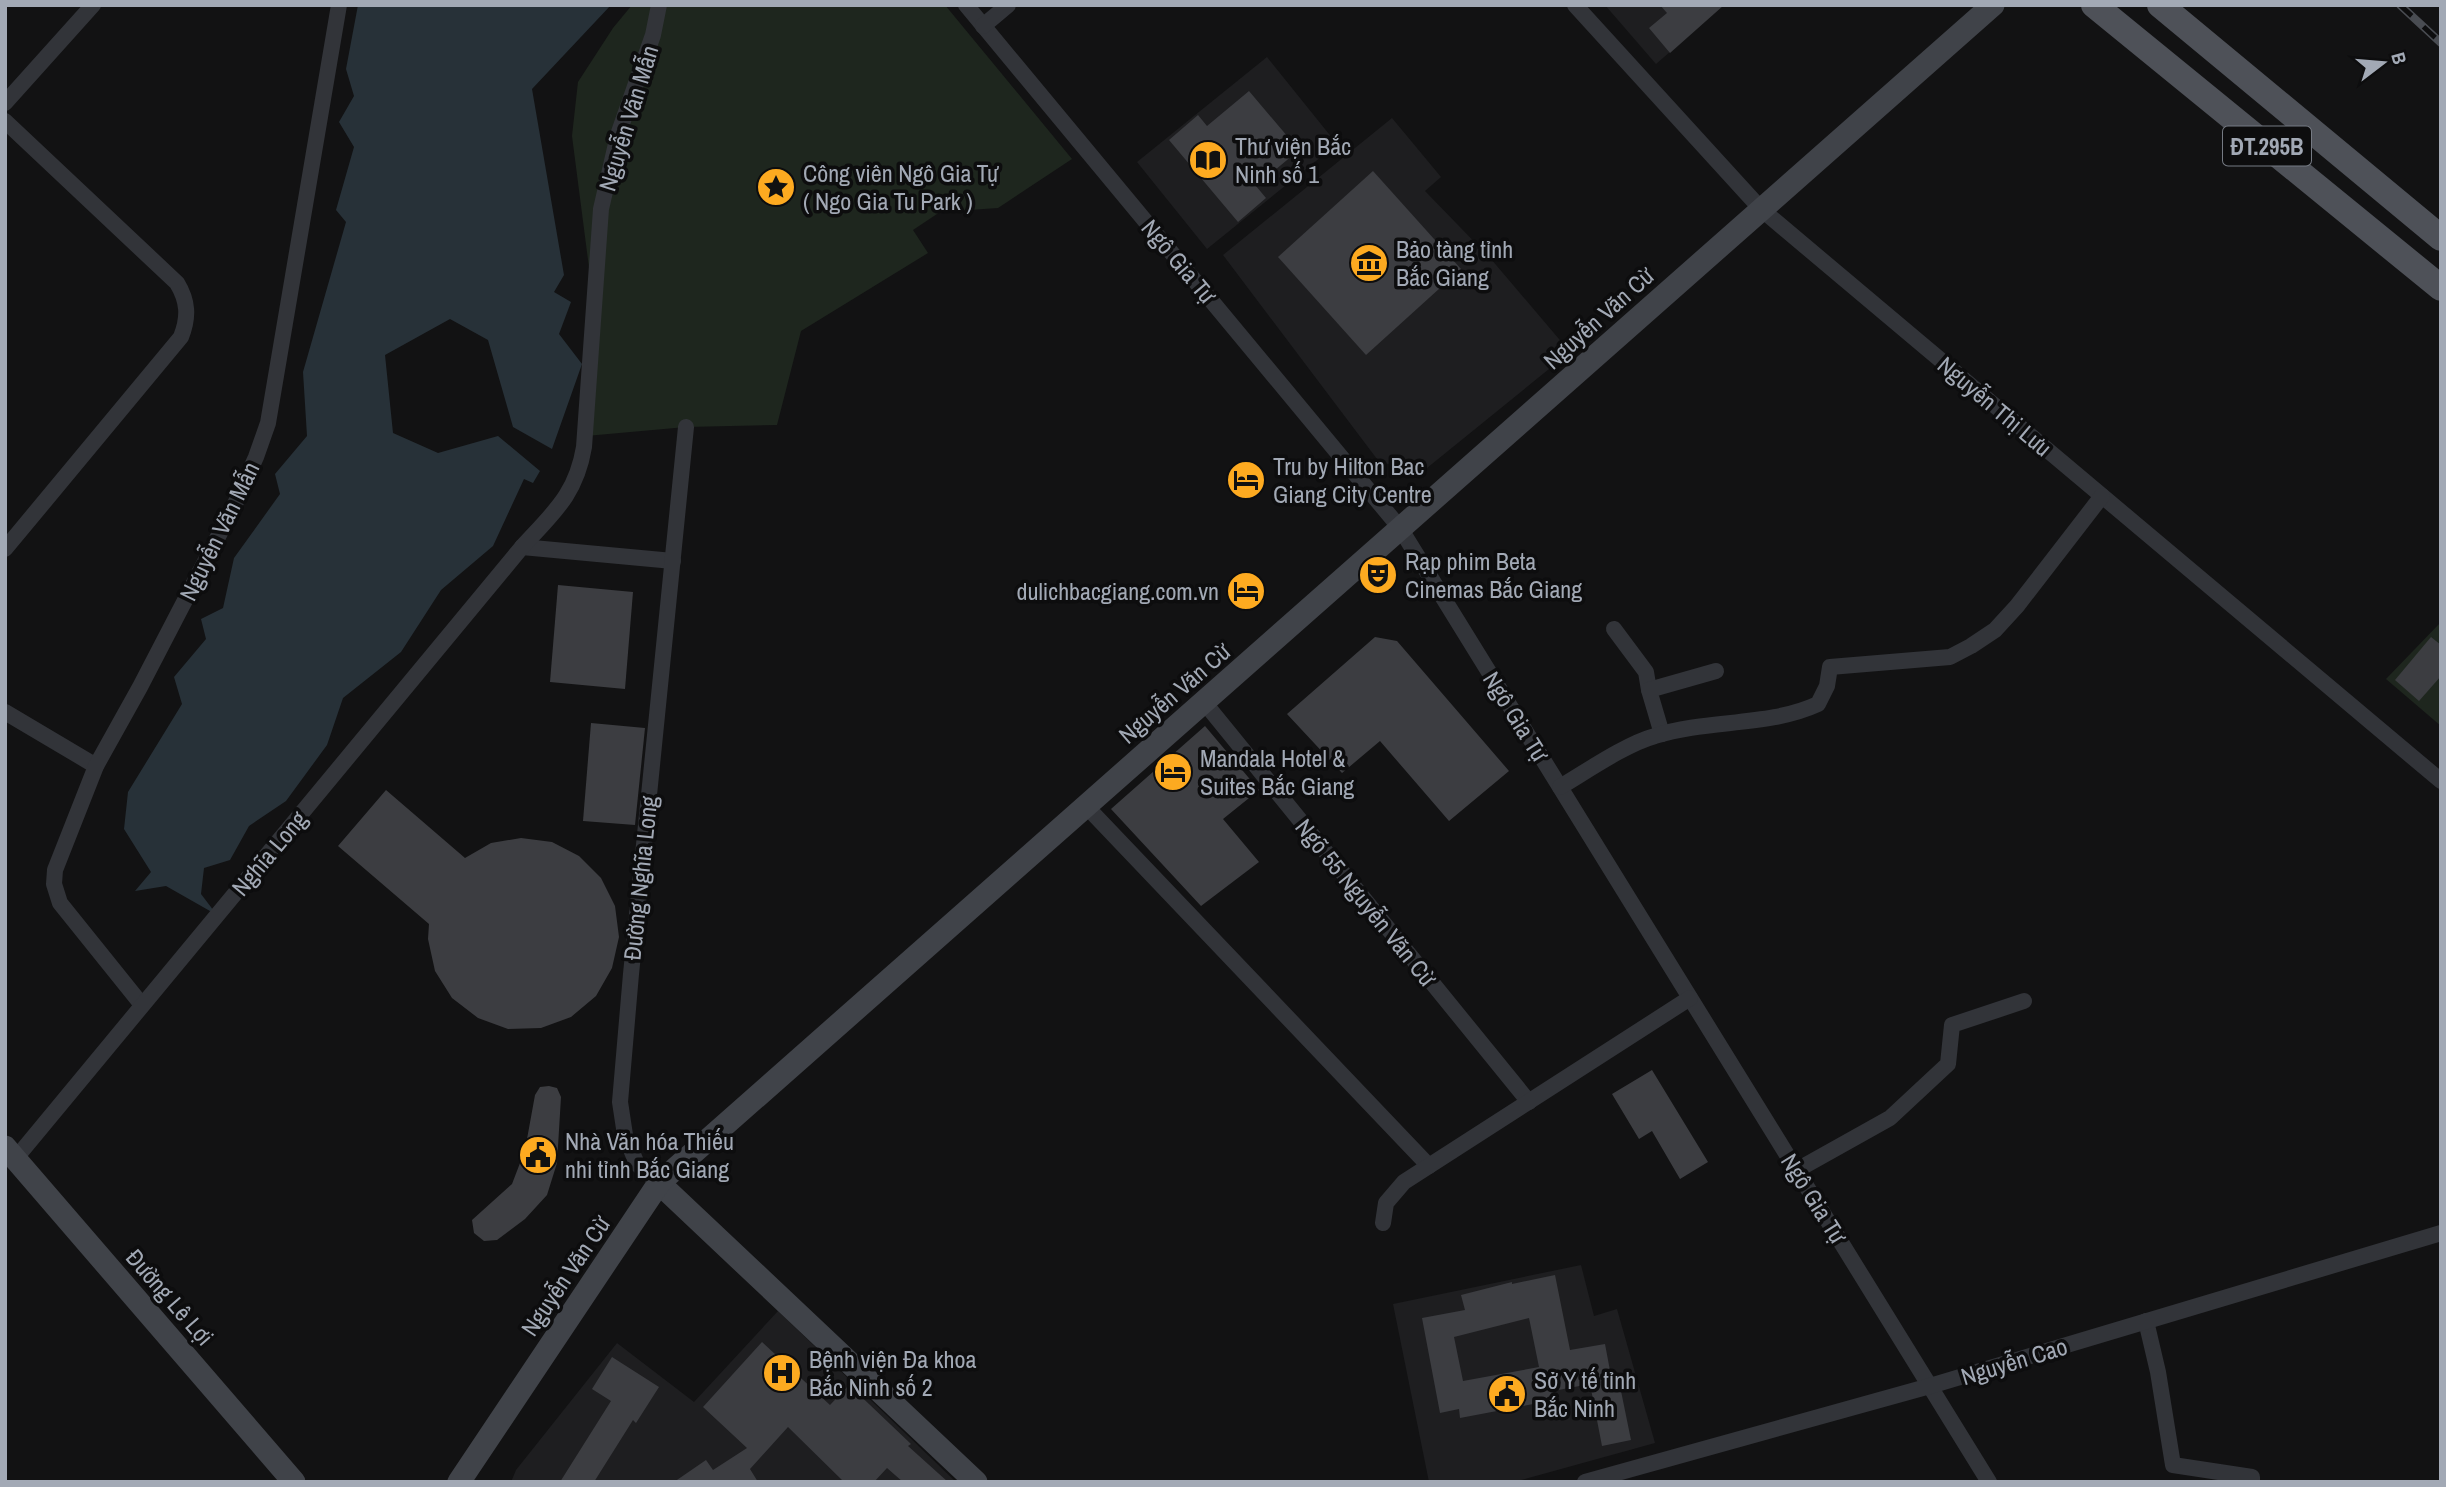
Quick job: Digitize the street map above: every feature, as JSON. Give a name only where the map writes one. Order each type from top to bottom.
[{"type":"main road","name":"ĐT.295B","points":[[2094,5],[2441,288]]},
{"type":"main road","name":"ĐT.295B","points":[[2161,5],[2441,238]]},
{"type":"street","points":[[5,103],[93,5]]},
{"type":"street","name":"Nguyễn Văn Mẫn","points":[[142,1006],[60,903],[54,884],[55,870],[96,766],[140,687],[234,503],[256,457],[268,423],[339,5]]},
{"type":"street","name":"Nguyễn Văn Mẫn","points":[[523,547],[564,502],[580,472],[601,209],[618,135],[653,35],[659,5]]},
{"type":"street","name":"Ngô Gia Tự","points":[[966,5],[1401,528],[1989,1482]]},
{"type":"street","points":[[984,26],[1008,5]]},
{"type":"street","name":"Nguyễn Thị Lưu","points":[[1575,5],[1761,209],[2441,780]]},
{"type":"street","name":"Nguyễn Văn Cừ","points":[[459,1482],[659,1183],[1993,5]]},
{"type":"street","points":[[5,121],[177,283],[183,293],[187,323],[181,337],[5,549]]},
{"type":"street","name":"Đường Nghĩa Long","points":[[659,1183],[637,1164],[625,1135],[620,1102],[686,427]]},
{"type":"street","points":[[1560,788],[1600,763],[1653,736],[1800,712],[1818,704],[1827,686],[1830,667],[1950,657],[1971,646],[1995,630],[2017,606],[2102,496]]},
{"type":"street","points":[[523,547],[673,561]]},
{"type":"street","name":"Nghĩa Long","points":[[10,1153],[142,1006],[523,547]]},
{"type":"street","points":[[1614,629],[1646,671],[1662,734]]},
{"type":"street","points":[[1649,690],[1716,671]]},
{"type":"street","name":"Ngõ 55 Nguyễn Văn Cừ","points":[[1204,702],[1529,1102]]},
{"type":"street","points":[[5,712],[96,766]]},
{"type":"street","points":[[1086,806],[1429,1166]]},
{"type":"street","points":[[1383,1223],[1386,1203],[1404,1182],[1690,998]]},
{"type":"street","points":[[1797,1170],[1890,1118],[1948,1064],[1952,1025],[2024,1002]]},
{"type":"street","name":"Đường Lê Lợi","points":[[10,1153],[294,1482]]},
{"type":"street","points":[[659,1183],[976,1482]]},
{"type":"street","name":"Nguyễn Cao","points":[[1585,1482],[1930,1386],[2441,1233]]},
{"type":"street","points":[[2146,1321],[2173,1465],[2252,1478],[2252,1482]]},
{"type":"shaded area","points":[[358,5],[611,5],[532,89],[564,275],[554,292],[571,302],[559,334],[582,364],[552,449],[513,427],[488,340],[450,319],[385,355],[393,433],[438,453],[498,436],[540,471],[533,483],[524,479],[493,546],[441,590],[401,652],[343,698],[327,745],[286,801],[249,826],[230,860],[204,868],[201,894],[217,915],[166,886],[135,891],[151,872],[124,829],[128,792],[182,704],[174,677],[206,639],[201,619],[223,608],[234,558],[280,494],[275,474],[307,436],[303,372],[346,222],[336,210],[354,147],[339,122],[354,96],[346,69]]},
{"type":"shaded area","points":[[632,5],[945,5],[1072,159],[998,208],[940,212],[913,230],[928,253],[801,331],[777,425],[686,427],[586,436],[591,283],[572,136],[578,82],[613,28]]},
{"type":"shaded area","points":[[1605,5],[1724,5],[1656,64]]},
{"type":"shaded area","points":[[1267,57],[1337,144],[1207,249],[1137,162]]},
{"type":"shaded area","points":[[1392,118],[1441,177],[1425,191],[1491,259],[1570,352],[1427,468],[1380,463],[1223,255]]},
{"type":"shaded area","points":[[2441,622],[2441,726],[2386,679]]},
{"type":"shaded area","points":[[1581,1265],[1594,1316],[1617,1309],[1655,1443],[1514,1482],[1429,1482],[1393,1304]]},
{"type":"shaded area","name":"Bệnh viện Đa khoa Bắc Ninh số 2","points":[[778,1311],[956,1482],[511,1482],[516,1470],[617,1343],[694,1402]]},
{"type":"building","points":[[1660,5],[1724,5],[1670,53],[1649,28],[1667,13]]},
{"type":"building","name":"Thư viện Bắc Ninh số 1","points":[[1249,91],[1299,150],[1256,186],[1266,198],[1238,222],[1169,140],[1198,115],[1207,126]]},
{"type":"building","name":"Bảo tàng tỉnh Bắc Giang","points":[[1373,171],[1461,269],[1366,355],[1278,257]]},
{"type":"building","points":[[558,585],[633,592],[625,689],[550,682]]},
{"type":"building","points":[[1375,637],[1397,641],[1509,771],[1449,821],[1380,741],[1342,773],[1287,714]]},
{"type":"building","points":[[2431,637],[2441,645],[2441,676],[2419,701],[2395,680]]},
{"type":"building","points":[[591,723],[645,728],[635,825],[583,821]]},
{"type":"building","points":[[1205,726],[1259,790],[1223,819],[1259,862],[1201,906],[1111,809]]},
{"type":"building","points":[[386,790],[465,858],[491,843],[521,838],[552,842],[579,856],[601,878],[615,906],[619,937],[612,968],[596,996],[571,1017],[541,1028],[508,1029],[478,1018],[452,998],[435,971],[428,939],[429,924],[338,846]]},
{"type":"building","points":[[1652,1070],[1708,1162],[1680,1179],[1652,1131],[1639,1139],[1612,1094]]},
{"type":"building","points":[[540,1087],[557,1088],[561,1097],[557,1163],[547,1195],[525,1219],[497,1240],[484,1241],[474,1233],[472,1220],[512,1184],[525,1150],[535,1095]]},
{"type":"building","points":[[1555,1275],[1570,1350],[1605,1344],[1614,1392],[1621,1391],[1631,1440],[1602,1446],[1590,1384],[1553,1391],[1555,1400],[1460,1418],[1459,1409],[1440,1413],[1422,1318],[1465,1310],[1461,1295]],"holes":[[[1529,1318],[1539,1367],[1463,1381],[1454,1337]]]},
{"type":"building","points":[[762,1342],[830,1405],[849,1385],[911,1444],[908,1446],[948,1482],[903,1482],[887,1468],[874,1482],[844,1482],[788,1427],[750,1469],[758,1482],[674,1482],[706,1460],[713,1470],[747,1448],[703,1407]]},
{"type":"building","points":[[612,1357],[659,1387],[636,1423],[633,1420],[594,1482],[560,1482],[611,1401],[592,1389]]},
{"type":"railway","points":[[2400,5],[2441,43]]},
{"type":"place","name":"Thư viện Bắc Ninh số 1","points":[[1208,160]]},
{"type":"place","name":"Công viên Ngô Gia Tự ( Ngo Gia Tu Park )","points":[[776,187]]},
{"type":"place","name":"Bảo tàng tỉnh Bắc Giang","points":[[1369,263]]},
{"type":"place","name":"Tru by Hilton Bac Giang City Centre","points":[[1246,480]]},
{"type":"place","name":"Rạp phim Beta Cinemas Bắc Giang","points":[[1378,575]]},
{"type":"place","name":"dulichbacgiang.com.vn","points":[[1246,591]]},
{"type":"place","name":"Mandala Hotel & Suites Bắc Giang","points":[[1173,772]]},
{"type":"place","name":"Nhà Văn hóa Thiếu nhi tỉnh Bắc Giang","points":[[538,1155]]},
{"type":"place","name":"Bệnh viện Đa khoa Bắc Ninh số 2","points":[[782,1373]]},
{"type":"place","name":"Sở Y tế tỉnh Bắc Ninh","points":[[1507,1394]]}]
